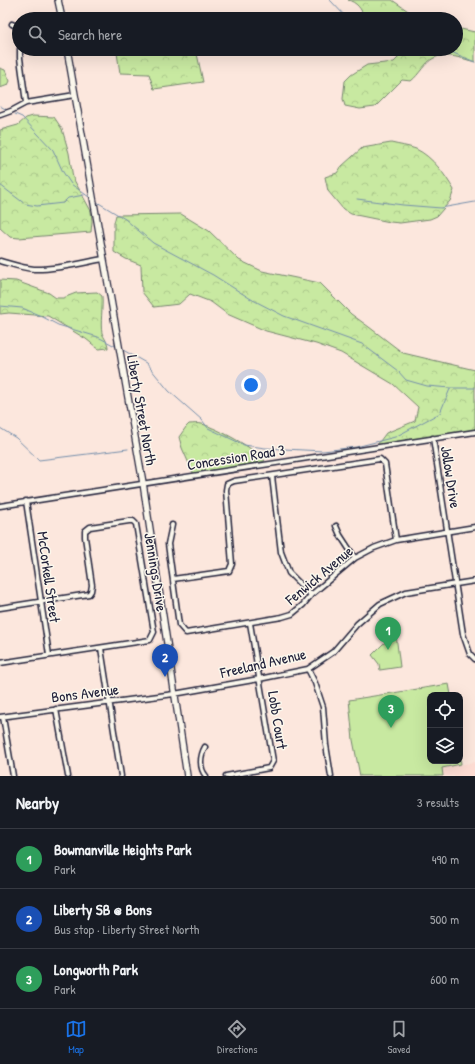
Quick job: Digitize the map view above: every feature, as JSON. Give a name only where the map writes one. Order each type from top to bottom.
[{"type":"main road","points":[[58,0],[61,12]]},
{"type":"main road","name":"Liberty Street North","points":[[68,56],[143,483],[187,776]]},
{"type":"street","points":[[20,56],[26,103]]},
{"type":"street","points":[[0,115],[11,112],[26,103],[75,95]]},
{"type":"street","points":[[0,261],[20,267],[36,269],[103,259]]},
{"type":"street","name":"Concession Road 3","points":[[0,506],[475,432]]},
{"type":"street","name":"Jollow Drive","points":[[433,438],[463,634],[470,654],[475,660]]},
{"type":"street","points":[[172,525],[168,544],[173,579],[229,571],[232,564],[226,490],[227,484],[234,481],[380,459],[385,464],[396,540]]},
{"type":"street","points":[[272,476],[281,552],[289,573],[311,594]]},
{"type":"street","name":"McCorkell Street","points":[[26,501],[49,655]]},
{"type":"street","name":"Jennings Drive","points":[[0,663],[150,640],[154,632],[137,526],[135,523],[129,521],[87,528],[85,537],[92,585],[91,591],[86,595],[41,602]]},
{"type":"street","points":[[336,526],[355,558]]},
{"type":"street","name":"Fenwick Avenue","points":[[173,579],[179,625],[186,633],[250,623],[292,614],[303,605],[311,594],[355,558],[374,548],[396,540],[475,527]]},
{"type":"street","name":"Freeland Avenue","points":[[174,694],[308,669],[333,652],[357,624],[380,604],[406,592],[475,581]]},
{"type":"street","points":[[0,608],[41,602]]},
{"type":"street","name":"Lobb Court","points":[[226,776],[269,768],[273,761],[250,623]]},
{"type":"street","points":[[101,648],[121,776]]},
{"type":"street","points":[[470,654],[475,651]]},
{"type":"street","points":[[308,669],[315,683],[322,707],[331,776]]},
{"type":"street","name":"Bons Avenue","points":[[1,717],[174,694]]},
{"type":"street","points":[[56,709],[68,776]]},
{"type":"street","points":[[1,717],[12,776]]},
{"type":"street","points":[[204,747],[201,758],[201,768],[206,776]]},
{"type":"shaded area","points":[[475,762],[475,776],[443,776],[442,768]]},
{"type":"green space","points":[[348,0],[392,0],[410,12],[362,12],[356,4]]},
{"type":"green space","points":[[463,29],[475,32],[475,62],[449,56],[463,56]]},
{"type":"green space","points":[[117,56],[197,56],[203,82],[154,89],[149,74],[120,73]]},
{"type":"green space","points":[[397,56],[438,56],[428,62],[411,81],[402,80],[375,107],[360,109],[345,106],[343,99],[345,81],[351,75],[367,65],[394,62],[398,58]]},
{"type":"green space","points":[[0,68],[5,70],[10,81],[8,85],[0,88]]},
{"type":"green space","points":[[33,116],[54,117],[62,129],[69,153],[73,178],[91,211],[91,232],[19,238],[10,237],[0,228],[0,130],[18,125],[26,118]]},
{"type":"green space","points":[[391,143],[413,148],[422,152],[438,167],[454,190],[450,201],[437,216],[430,219],[400,223],[351,214],[343,209],[328,191],[325,177],[337,173],[342,166],[362,148]]},
{"type":"green space","points":[[181,214],[209,231],[239,260],[262,271],[320,283],[351,314],[403,353],[475,370],[475,433],[383,449],[377,445],[386,433],[415,421],[418,407],[393,384],[341,353],[316,344],[266,331],[227,314],[211,302],[190,294],[179,304],[154,307],[142,292],[141,265],[114,252],[114,223],[116,215]]},
{"type":"green space","points":[[0,280],[16,281],[49,293],[56,298],[63,298],[76,293],[97,292],[102,296],[101,329],[108,348],[99,349],[86,339],[48,316],[9,313],[0,314]]},
{"type":"green space","points":[[189,424],[202,424],[209,426],[245,445],[265,461],[194,475],[182,448],[179,437]]},
{"type":"green space","points":[[396,635],[400,667],[380,670],[379,664],[372,655],[383,644]]},
{"type":"green space","points":[[449,684],[450,692],[427,692],[427,764],[461,764],[442,768],[443,776],[360,776],[353,740],[349,700]]},
{"type":"waterway","points":[[330,0],[341,12]]},
{"type":"waterway","points":[[461,56],[475,62]]},
{"type":"waterway","points":[[0,106],[7,110]]},
{"type":"waterway","points":[[15,114],[22,117],[53,150],[63,172],[71,184],[89,197]]},
{"type":"waterway","points":[[0,185],[25,204],[37,206],[63,203],[68,198],[84,195]]},
{"type":"waterway","points":[[357,199],[441,208],[475,202]]},
{"type":"waterway","points":[[97,202],[125,219],[153,243],[213,275],[251,299],[284,316],[362,344],[398,371],[406,380],[427,386],[475,388]]},
{"type":"waterway","points":[[0,306],[22,308],[58,325],[98,337],[115,346]]},
{"type":"waterway","points":[[123,350],[146,363],[169,391],[202,420],[208,428],[244,445],[265,448],[323,451],[356,447],[395,437],[440,413],[450,389]]},
{"type":"waterway","points":[[0,428],[16,438],[39,460],[128,449]]},
{"type":"place","name":"Bowmanville Heights Park","points":[[388,650]]},
{"type":"place","name":"Liberty SB @ Bons","points":[[165,677]]},
{"type":"place","name":"Longworth Park","points":[[391,728]]}]
